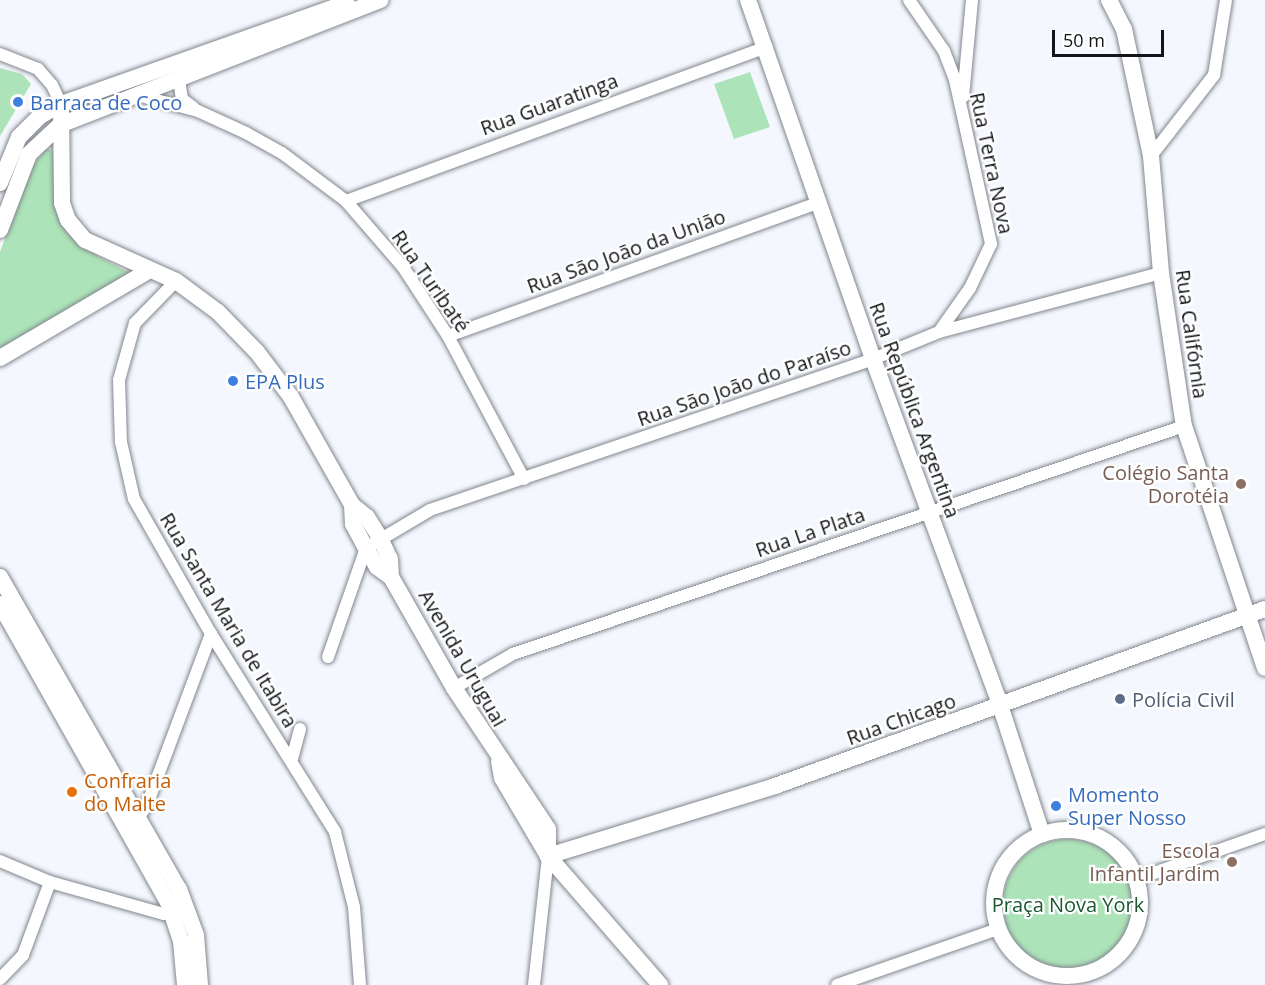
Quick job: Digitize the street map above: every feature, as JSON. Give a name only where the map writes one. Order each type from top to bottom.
[{"type":"street","points":[[0,183],[19,137],[40,116],[61,104],[353,0]]},
{"type":"street","points":[[0,230],[29,154],[60,125],[381,0]]},
{"type":"street","name":"Rua República Argentina","points":[[748,0],[767,47],[873,360],[931,512],[1000,705],[1042,834]]},
{"type":"street","name":"Rua Terra Nova","points":[[909,0],[944,51],[962,112],[991,244],[970,288],[939,332]]},
{"type":"street","points":[[962,112],[972,0]]},
{"type":"street","name":"Rua Califórnia","points":[[1109,0],[1124,29],[1151,156],[1161,273],[1184,426],[1265,668]]},
{"type":"street","points":[[1151,156],[1214,75],[1226,0]]},
{"type":"street","name":"Rua Guaratinga","points":[[346,201],[767,47]]},
{"type":"street","points":[[0,54],[38,69],[52,85],[61,104]]},
{"type":"street","name":"Rua Turibaté","points":[[179,80],[182,99],[198,111],[282,153],[346,201],[403,267],[448,336],[524,479]]},
{"type":"street","name":"Rua Turibaté","points":[[135,94],[198,111]]},
{"type":"street","name":"Avenida Uruguai","points":[[61,104],[62,203],[68,220],[85,240],[176,281],[218,312],[257,352],[291,397],[352,505],[367,517],[380,538],[390,559],[391,577]]},
{"type":"street","name":"Rua São João da União","points":[[448,336],[818,203]]},
{"type":"street","points":[[0,358],[150,270]]},
{"type":"street","name":"Rua São João do Paraíso","points":[[366,548],[430,510],[873,360],[939,332],[1161,273]]},
{"type":"street","name":"Rua Santa Maria de Itabira","points":[[176,281],[135,323],[119,380],[121,442],[134,500],[211,634],[292,759],[334,832],[354,907],[360,985]]},
{"type":"street","name":"Rua La Plata","points":[[454,688],[513,654],[1184,426]]},
{"type":"street","name":"Avenida Uruguai","points":[[352,505],[353,524],[377,567],[391,577],[454,688],[499,761],[512,772],[548,829],[548,856]]},
{"type":"street","points":[[328,657],[366,548]]},
{"type":"street","points":[[0,577],[138,818],[181,912],[185,985]]},
{"type":"street","points":[[0,604],[109,796],[196,935],[200,985]]},
{"type":"street","name":"Rua Chicago","points":[[548,856],[775,786],[1265,609]]},
{"type":"street","points":[[138,818],[147,805],[211,634]]},
{"type":"street","points":[[292,759],[300,729]]},
{"type":"street","points":[[109,796],[129,816],[138,818]]},
{"type":"street","points":[[1079,829],[1099,836],[1115,846],[1137,879],[1137,924],[1113,961],[1095,978],[1038,971],[1022,962],[998,929],[994,907],[1001,872],[1025,843],[1042,834],[1079,829]]},
{"type":"street","points":[[1137,879],[1265,834]]},
{"type":"street","points":[[534,985],[548,856]]},
{"type":"street","points":[[548,856],[660,985]]},
{"type":"street","points":[[0,861],[50,882],[181,912]]},
{"type":"street","points":[[0,980],[23,955],[50,882]]},
{"type":"street","points":[[837,985],[998,929]]},
{"type":"green space","points":[[0,68],[22,74],[31,84],[0,136]]},
{"type":"green space","points":[[750,72],[770,127],[734,139],[714,84]]},
{"type":"green space","points":[[46,148],[53,151],[60,219],[67,233],[99,257],[130,273],[0,352],[0,252],[32,167]]},
{"type":"green space","name":"Praça Nova York","points":[[1068,839],[1093,844],[1114,858],[1128,879],[1133,904],[1128,929],[1114,950],[1093,964],[1068,969],[1043,964],[1022,950],[1008,929],[1003,904],[1008,879],[1022,858],[1043,844]]},
{"type":"place","name":"Barraca de Coco","points":[[18,102]]},
{"type":"place","name":"EPA Plus","points":[[233,381]]},
{"type":"place","name":"Colégio Santa Dorotéia","points":[[1241,484]]},
{"type":"place","name":"Polícia Civil","points":[[1120,699]]},
{"type":"place","name":"Confraria do Malte","points":[[72,792]]},
{"type":"place","name":"Momento Super Nosso","points":[[1056,806]]},
{"type":"place","name":"Escola Infantil Jardim","points":[[1232,862]]}]
